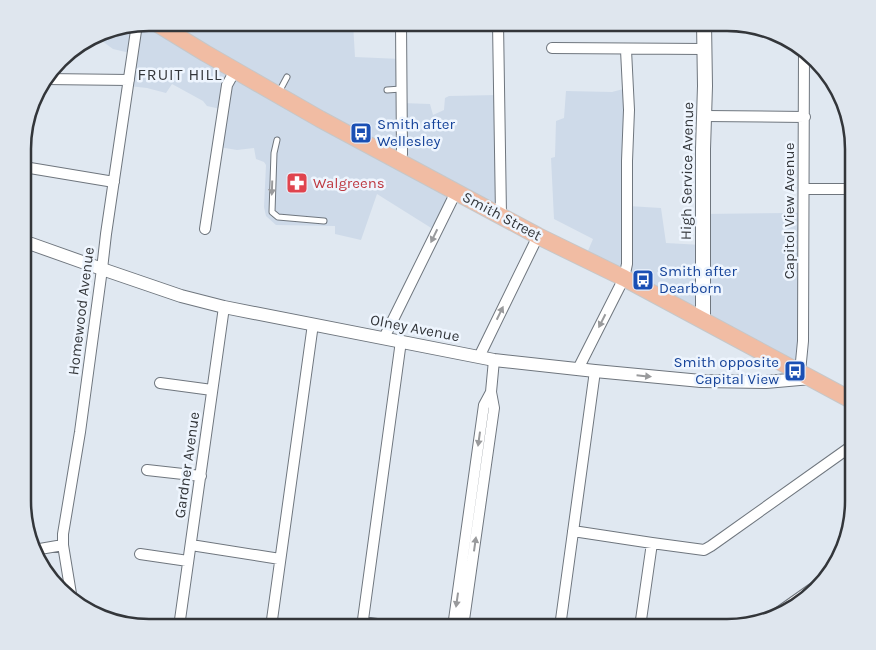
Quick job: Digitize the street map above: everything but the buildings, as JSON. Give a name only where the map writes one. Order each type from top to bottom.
[{"type":"main road","name":"Smith Street","points":[[171,31],[320,119],[538,236],[624,278],[844,397]]},
{"type":"main road","name":"High Service Avenue","points":[[702,320],[705,116],[704,32]]},
{"type":"street","points":[[400,31],[402,154],[400,162]]},
{"type":"street","name":"Homewood Avenue","points":[[70,588],[63,534],[80,432],[106,234],[137,32]]},
{"type":"street","points":[[498,32],[501,215]]},
{"type":"street","points":[[552,48],[626,50],[704,49]]},
{"type":"street","points":[[578,368],[624,278],[627,255],[626,192],[629,110],[626,50]]},
{"type":"street","name":"Capitol View Avenue","points":[[804,59],[803,341],[806,375]]},
{"type":"street","points":[[205,230],[227,85],[236,71]]},
{"type":"street","points":[[54,79],[129,80]]},
{"type":"street","points":[[705,116],[805,117]]},
{"type":"street","points":[[31,168],[114,182]]},
{"type":"street","points":[[804,189],[844,189]]},
{"type":"street","points":[[384,338],[456,192]]},
{"type":"street","points":[[479,357],[538,236]]},
{"type":"street","name":"Olney Avenue","points":[[31,244],[181,296],[494,360],[701,381],[766,382],[806,375]]},
{"type":"street","name":"Gardner Avenue","points":[[181,618],[224,306]]},
{"type":"street","points":[[272,618],[313,324]]},
{"type":"street","points":[[363,618],[401,342]]},
{"type":"street","points":[[464,619],[494,408],[491,392],[494,360]]},
{"type":"street","points":[[561,619],[595,371]]},
{"type":"street","points":[[160,383],[212,390]]},
{"type":"street","points":[[454,619],[484,405],[491,392]]},
{"type":"street","points":[[573,531],[704,550],[844,451]]},
{"type":"street","points":[[147,470],[201,476]]},
{"type":"street","points":[[641,619],[652,543]]},
{"type":"street","points":[[41,549],[63,545]]},
{"type":"street","points":[[191,545],[280,559]]},
{"type":"street","points":[[140,554],[188,561]]},
{"type":"lane","points":[[277,95],[287,77]]},
{"type":"lane","points":[[386,90],[401,89]]},
{"type":"lane","points":[[277,140],[274,153],[272,212],[278,217],[324,221]]},
{"type":"shaded area","points":[[353,31],[355,57],[401,59],[402,103],[430,104],[433,115],[444,110],[445,98],[449,96],[498,95],[498,215],[456,195],[436,231],[377,194],[361,240],[335,234],[335,226],[276,225],[266,216],[264,207],[266,165],[264,162],[256,159],[254,148],[237,150],[219,147],[225,110],[207,106],[203,101],[172,84],[166,93],[129,86],[130,53],[113,49],[102,41],[133,32]]},
{"type":"shaded area","points":[[627,88],[628,206],[661,208],[666,243],[702,245],[703,214],[803,213],[801,366],[585,258],[593,239],[554,219],[551,158],[555,157],[556,121],[564,118],[566,91],[612,92]]},
{"type":"place","name":"Smith after Wellesley","points":[[361,133]]},
{"type":"place","name":"Walgreens","points":[[297,183]]},
{"type":"place","name":"Smith after Dearborn","points":[[643,280]]},
{"type":"place","name":"Smith opposite Capital View","points":[[795,371]]},
{"type":"district","name":"FRUIT HILL","points":[[180,74]]}]
